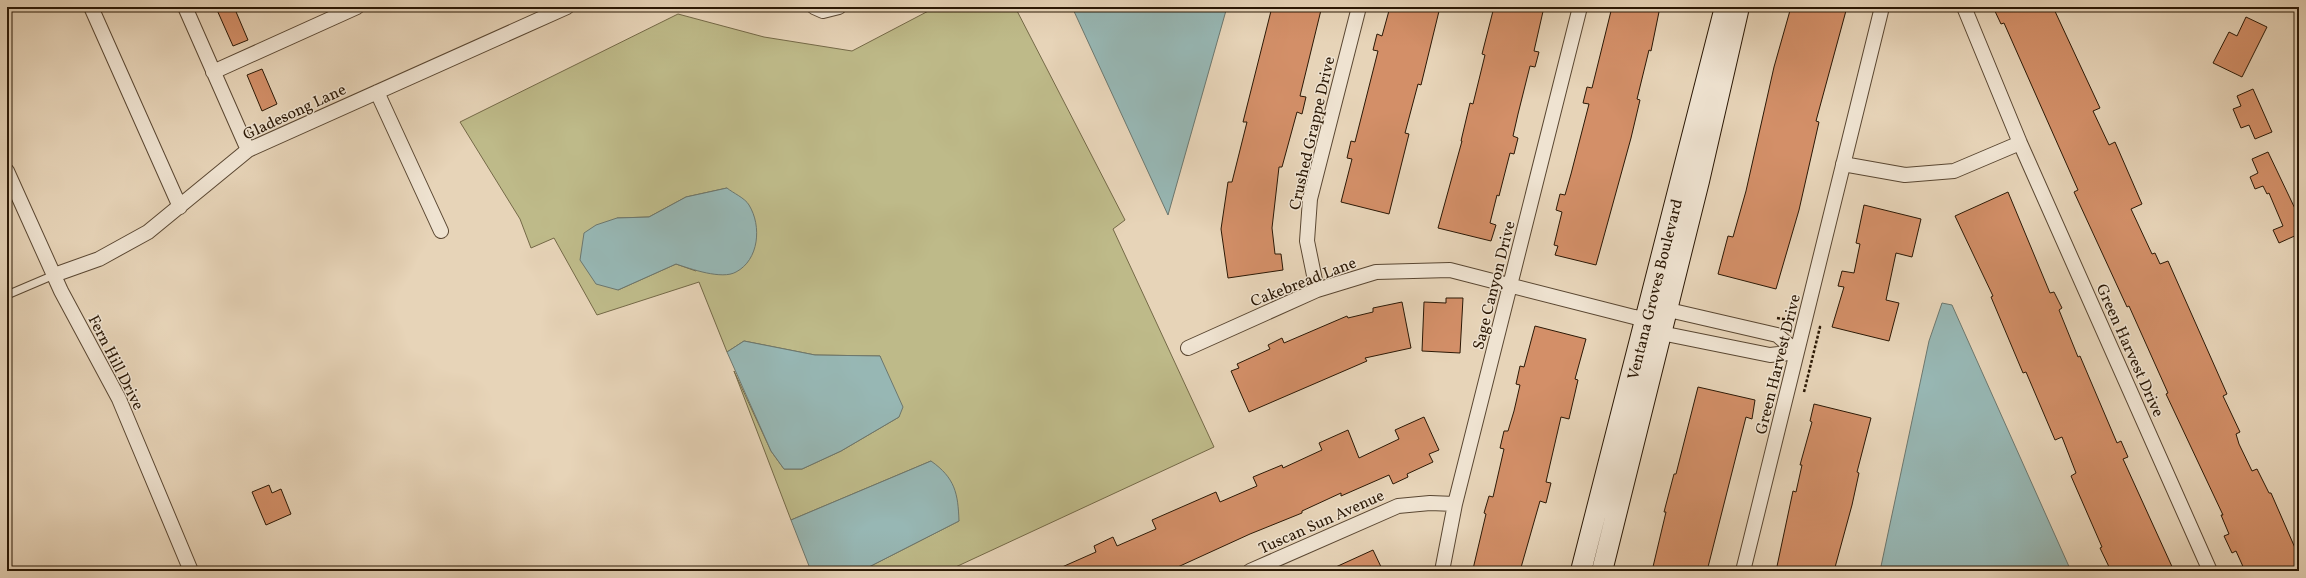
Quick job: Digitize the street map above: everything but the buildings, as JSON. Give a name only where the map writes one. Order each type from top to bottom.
[{"type":"street","points":[[91,7],[180,207]]},
{"type":"street","points":[[185,7],[248,150]]},
{"type":"street","points":[[213,72],[357,7]]},
{"type":"street","name":"Gladesong Lane","points":[[54,276],[99,259],[134,241],[180,207],[248,150],[567,7]]},
{"type":"street","points":[[814,7],[823,11],[839,7]]},
{"type":"street","name":"Crushed Grappe Drive","points":[[1317,290],[1307,241],[1310,199],[1359,7]]},
{"type":"street","name":"Sage Canyon Drive","points":[[1442,571],[1455,504],[1580,7]]},
{"type":"street","name":"Ventana Groves Boulevard","points":[[1581,571],[1725,7]]},
{"type":"street","name":"Ventana Groves Boulevard","points":[[1602,571],[1667,309],[1739,7]]},
{"type":"street","name":"Green Harvest Drive","points":[[1743,571],[1882,7]]},
{"type":"street","name":"Green Harvest Drive","points":[[1964,7],[2020,143],[2210,571]]},
{"type":"street","points":[[376,92],[441,231]]},
{"type":"street","points":[[1843,164],[1905,175],[1954,171],[2020,143]]},
{"type":"street","name":"Fern Hill Drive","points":[[7,171],[54,276],[119,399],[191,571]]},
{"type":"street","name":"Cakebread Lane","points":[[1188,348],[1317,290],[1376,272],[1410,270],[1450,270],[1511,284],[1646,319],[1661,333]]},
{"type":"street","points":[[1646,319],[1667,309],[1777,335],[1797,352]]},
{"type":"street","points":[[1661,333],[1770,356],[1797,352]]},
{"type":"street","name":"Tuscan Sun Avenue","points":[[1250,571],[1398,506],[1430,503],[1455,504]]},
{"type":"lane","points":[[7,295],[54,276]]},
{"type":"shaded area","points":[[936,7],[1015,7],[1125,220],[1113,229],[1214,447],[947,571],[861,571],[959,521],[931,461],[791,520],[734,371],[771,451],[784,469],[802,469],[841,451],[899,417],[880,356],[815,355],[744,341],[727,352],[699,282],[597,315],[554,238],[531,248],[520,219],[460,122],[678,14],[764,37],[852,51]],"holes":[[[727,188],[696,271],[676,264],[618,290],[617,218],[649,217],[686,197]]]},
{"type":"water","points":[[1072,7],[1227,7],[1168,215]]},
{"type":"water","points":[[727,188],[747,202],[753,213],[757,232],[754,251],[750,259],[744,267],[736,272],[723,275],[715,274],[698,271],[676,264],[618,290],[596,284],[580,260],[584,233],[596,225],[617,218],[649,217],[686,197]]},
{"type":"water","points":[[1942,303],[1952,305],[2071,571],[1880,571],[1929,341]]},
{"type":"water","points":[[744,341],[815,355],[880,356],[903,407],[899,417],[841,451],[802,469],[784,469],[771,451],[727,352]]},
{"type":"water","points":[[931,461],[939,467],[954,487],[958,502],[959,521],[861,571],[811,571],[791,520]]}]
